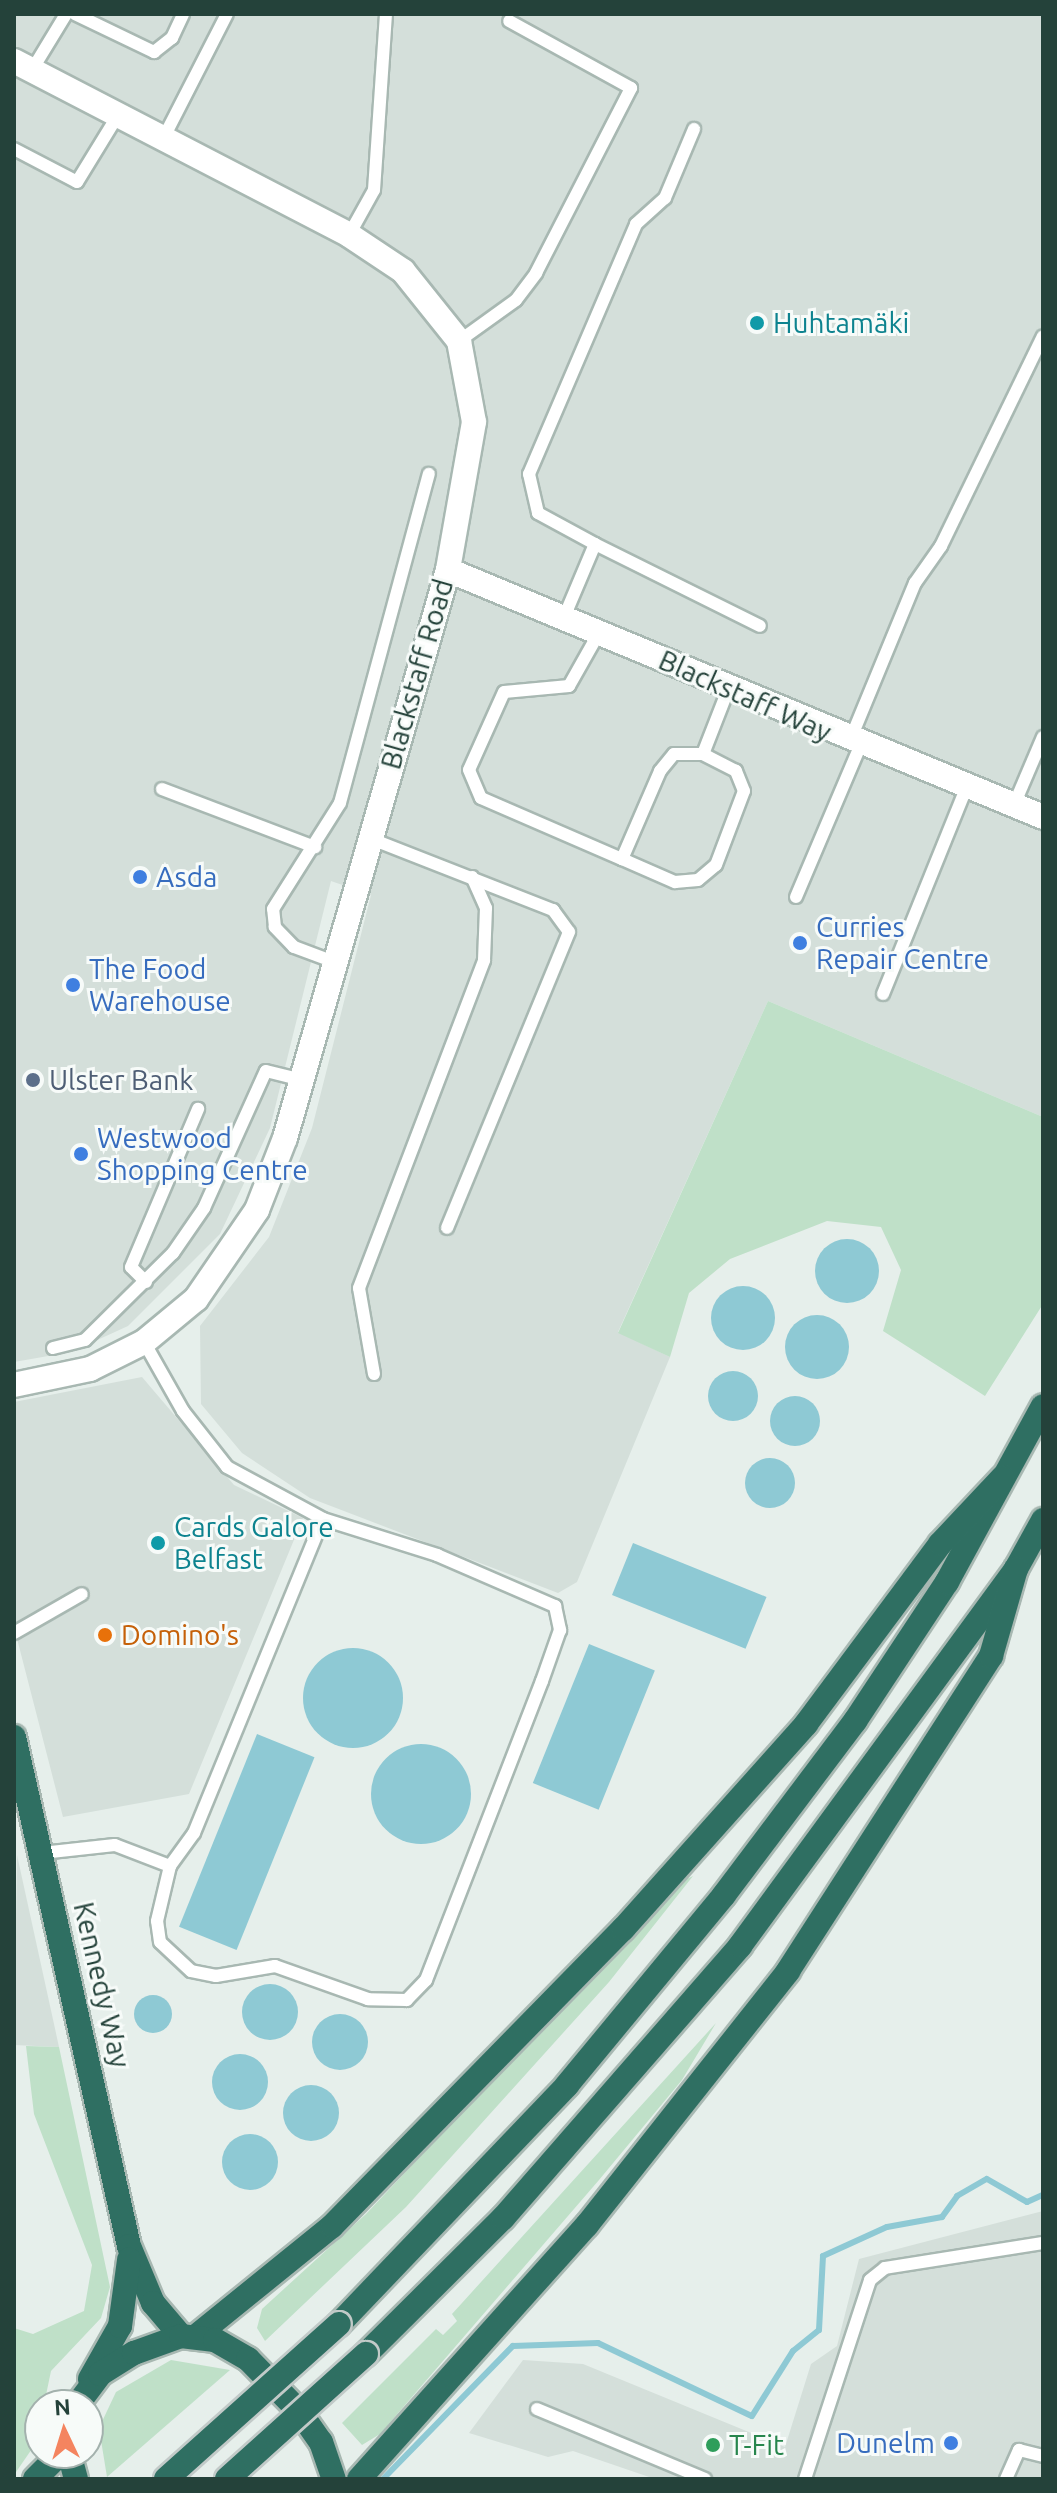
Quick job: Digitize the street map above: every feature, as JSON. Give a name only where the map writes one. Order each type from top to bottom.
[{"type":"highway","points":[[166,2479],[339,2324],[517,2141],[724,1895],[864,1708],[947,1582],[1043,1406]]},
{"type":"highway","points":[[93,2389],[134,2353],[188,2336],[332,2226],[623,1929],[806,1724],[940,1544],[1002,1478]]},
{"type":"highway","points":[[227,2479],[366,2354],[503,2218],[740,1946],[1016,1569],[1043,1520]]},
{"type":"highway","points":[[359,2479],[587,2225],[788,1971],[991,1656],[1016,1569]]},
{"type":"highway","name":"Kennedy Way","points":[[14,1737],[129,2246],[153,2303],[188,2336]]},
{"type":"highway","name":"Kennedy Way","points":[[85,2389],[120,2326],[129,2246]]},
{"type":"highway","points":[[188,2336],[229,2346],[274,2384],[321,2442],[334,2479]]},
{"type":"street","points":[[23,65],[349,235],[403,271],[459,341]]},
{"type":"street","name":"Blackstaff Road","points":[[14,1385],[90,1369],[144,1342],[196,1299],[236,1248],[303,1080],[369,838],[448,570],[473,457],[459,341]]},
{"type":"street","name":"Blackstaff Way","points":[[448,570],[565,615],[855,744],[1043,817]]},
{"type":"lane","points":[[23,65],[66,14]]},
{"type":"lane","points":[[75,14],[154,52],[172,38],[183,14]]},
{"type":"lane","points":[[163,139],[227,14]]},
{"type":"lane","points":[[349,235],[374,190],[386,14]]},
{"type":"lane","points":[[459,341],[516,300],[536,273],[631,88],[509,21]]},
{"type":"lane","points":[[14,149],[77,182],[118,115]]},
{"type":"lane","points":[[694,129],[665,198],[636,224],[529,474],[538,513],[760,626]]},
{"type":"lane","points":[[796,897],[915,583],[941,546],[1043,336]]},
{"type":"lane","points":[[337,963],[294,947],[275,927],[273,909],[340,803],[429,474]]},
{"type":"lane","points":[[565,615],[595,544]]},
{"type":"lane","points":[[600,631],[569,686],[504,692],[469,770],[481,798],[675,882],[698,880],[716,865],[744,791],[736,771],[703,754],[674,754],[660,771],[622,859]]},
{"type":"lane","points":[[703,754],[728,690]]},
{"type":"lane","points":[[1014,805],[1043,737]]},
{"type":"lane","points":[[883,994],[967,786]]},
{"type":"lane","points":[[162,789],[315,847]]},
{"type":"lane","points":[[369,838],[553,910],[569,932],[447,1228]]},
{"type":"lane","points":[[374,1374],[359,1288],[484,960],[486,908],[472,877]]},
{"type":"lane","points":[[53,1348],[85,1340],[146,1282],[204,1208],[266,1071],[303,1080]]},
{"type":"lane","points":[[146,1282],[131,1267],[198,1109]]},
{"type":"lane","points":[[144,1342],[183,1411],[227,1467],[323,1519],[437,1555],[555,1606],[560,1630],[426,1980],[419,1994],[392,2002],[275,1966],[216,1976],[191,1971],[160,1942],[157,1921],[170,1866],[194,1833],[323,1519]]},
{"type":"lane","points":[[14,1633],[82,1594]]},
{"type":"lane","points":[[42,1853],[115,1845],[170,1866]]},
{"type":"lane","points":[[805,2479],[870,2280],[885,2268],[1043,2243]]},
{"type":"lane","points":[[537,2409],[705,2479]]},
{"type":"lane","points":[[1006,2479],[1019,2450],[1043,2456]]},
{"type":"shaded area","points":[[14,14],[1043,14],[1043,1117],[768,1001],[618,1332],[670,1357],[577,1582],[558,1593],[310,1498],[242,1453],[201,1404],[200,1326],[269,1237],[312,1128],[371,895],[331,881],[270,1128],[220,1234],[128,1326],[71,1352],[14,1362]]},
{"type":"shaded area","points":[[142,1377],[234,1485],[303,1518],[189,1794],[63,1817],[14,1627],[14,1402]]},
{"type":"shaded area","points":[[17,1855],[59,2047],[14,2045]]},
{"type":"shaded area","points":[[1043,2211],[1043,2479],[655,2479],[573,2451],[548,2457],[469,2433],[523,2360],[583,2364],[785,2447],[811,2364],[837,2346],[859,2259]]},
{"type":"green space","points":[[768,1001],[1043,1117],[1043,1304],[985,1396],[883,1331],[901,1270],[881,1227],[827,1221],[730,1259],[689,1293],[670,1357],[618,1333]]},
{"type":"green space","points":[[693,1876],[609,1982],[406,2207],[265,2341],[257,2328],[262,2309],[366,2214],[678,1883]]},
{"type":"green space","points":[[716,2023],[682,2080],[599,2180],[380,2434],[362,2445],[342,2423],[436,2329],[443,2335],[457,2321],[452,2314]]},
{"type":"green space","points":[[26,2046],[59,2047],[110,2287],[101,2318],[51,2371],[47,2389],[24,2389],[24,2460],[14,2475],[14,2328],[33,2334],[84,2311],[92,2265],[34,2114]]},
{"type":"green space","points":[[171,2360],[230,2370],[107,2477],[104,2417],[116,2392]]},
{"type":"water","points":[[847,1239],[865,1245],[873,1253],[879,1271],[873,1289],[865,1297],[847,1303],[829,1297],[821,1289],[815,1271],[821,1253],[829,1245]]},
{"type":"water","points":[[743,1286],[761,1292],[769,1300],[775,1318],[769,1336],[761,1344],[743,1350],[725,1344],[717,1336],[711,1318],[717,1300],[725,1292]]},
{"type":"water","points":[[817,1315],[835,1321],[843,1329],[849,1347],[843,1365],[835,1373],[817,1379],[799,1373],[791,1365],[785,1347],[791,1329],[799,1321]]},
{"type":"water","points":[[733,1371],[750,1379],[758,1396],[750,1413],[733,1421],[716,1413],[708,1396],[716,1379]]},
{"type":"water","points":[[795,1396],[812,1404],[820,1421],[812,1438],[795,1446],[778,1438],[770,1421],[778,1404]]},
{"type":"water","points":[[770,1458],[787,1466],[795,1483],[787,1500],[770,1508],[753,1500],[745,1483],[753,1466]]},
{"type":"water","points":[[633,1543],[767,1597],[746,1649],[612,1595]]},
{"type":"water","points":[[589,1644],[655,1671],[599,1810],[533,1783]]},
{"type":"water","points":[[353,1648],[381,1656],[395,1670],[403,1698],[395,1726],[381,1740],[353,1748],[325,1740],[311,1726],[303,1698],[311,1670],[325,1656]]},
{"type":"water","points":[[257,1734],[314,1757],[237,1950],[179,1927]]},
{"type":"water","points":[[421,1744],[449,1752],[463,1766],[471,1794],[463,1822],[449,1836],[421,1844],[393,1836],[379,1822],[371,1794],[379,1766],[393,1752]]},
{"type":"water","points":[[270,1984],[290,1992],[298,2012],[290,2032],[270,2040],[250,2032],[242,2012],[250,1992]]},
{"type":"water","points":[[153,1995],[167,2000],[172,2014],[167,2028],[153,2033],[139,2028],[134,2014],[139,2000]]},
{"type":"water","points":[[340,2014],[360,2022],[368,2042],[360,2062],[340,2070],[320,2062],[312,2042],[320,2022]]},
{"type":"water","points":[[240,2054],[260,2062],[268,2082],[260,2102],[240,2110],[220,2102],[212,2082],[220,2062]]},
{"type":"water","points":[[311,2085],[331,2093],[339,2113],[331,2133],[311,2141],[291,2133],[283,2113],[291,2093]]},
{"type":"water","points":[[250,2134],[270,2142],[278,2162],[270,2182],[250,2190],[230,2182],[222,2162],[230,2142]]},
{"type":"waterway","points":[[383,2479],[513,2346],[598,2343],[752,2416],[793,2351],[819,2330],[823,2256],[887,2227],[942,2217],[957,2196],[987,2179],[1027,2202],[1043,2195]]},
{"type":"place","name":"Huhtamäki","points":[[757,323]]},
{"type":"place","name":"Asda","points":[[140,877]]},
{"type":"place","name":"Curries Repair Centre","points":[[800,943]]},
{"type":"place","name":"The Food Warehouse","points":[[73,985]]},
{"type":"place","name":"Ulster Bank","points":[[33,1080]]},
{"type":"place","name":"Westwood Shopping Centre","points":[[81,1154]]},
{"type":"place","name":"Cards Galore Belfast","points":[[158,1543]]},
{"type":"place","name":"Domino's","points":[[105,1635]]},
{"type":"place","name":"Dunelm","points":[[951,2443]]},
{"type":"place","name":"T-Fit","points":[[713,2445]]}]
